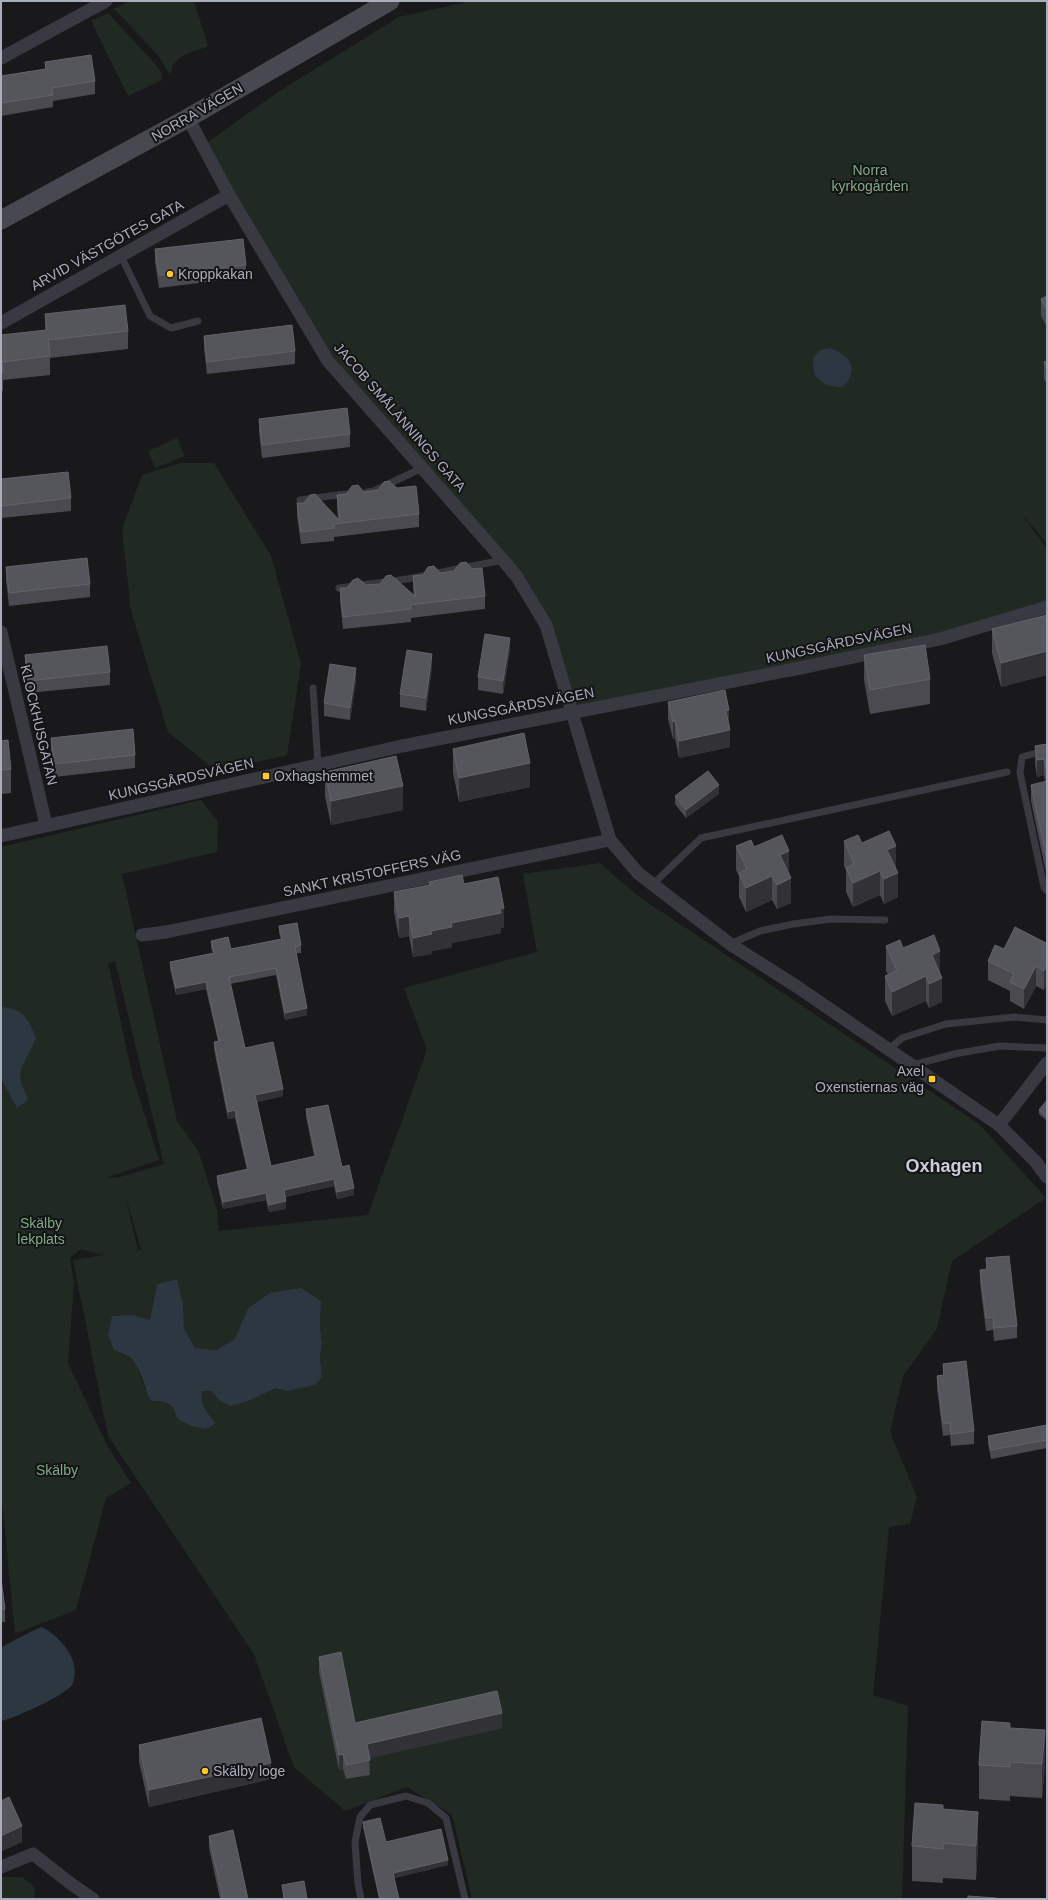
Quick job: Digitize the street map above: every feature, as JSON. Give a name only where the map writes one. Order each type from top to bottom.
[{"type":"main road","name":"NORRA VÄGEN","points":[[1,220],[188,118],[390,1]]},
{"type":"street","points":[[3,52],[106,1]]},
{"type":"street","name":"JACOB SMÅLÄNNINGS GATA","points":[[188,118],[229,195],[328,361],[517,577],[546,625],[573,712]]},
{"type":"street","name":"ARVID VÄSTGÖTES GATA","points":[[1,323],[229,195]]},
{"type":"street","name":"KUNGSGÅRDSVÄGEN","points":[[1,836],[318,765],[573,712],[793,670],[940,639],[1047,607]]},
{"type":"street","name":"KLOCKHUSGATAN","points":[[1,632],[46,825]]},
{"type":"street","points":[[573,712],[592,783],[610,840],[638,873],[730,944],[796,986],[999,1125],[1035,1161],[1047,1177]]},
{"type":"street","name":"SANKT KRISTOFFERS VÄG","points":[[142,935],[166,932],[610,840]]},
{"type":"street","points":[[999,1125],[1047,1063]]},
{"type":"street","points":[[1,1867],[33,1854],[93,1899]]},
{"type":"lane","points":[[121,256],[150,316],[171,328],[198,321]]},
{"type":"lane","points":[[300,500],[374,491],[422,468]]},
{"type":"lane","points":[[339,588],[407,579],[503,560]]},
{"type":"lane","points":[[313,688],[318,765]]},
{"type":"lane","points":[[1047,750],[1022,757],[1020,773],[1044,887],[1047,891]]},
{"type":"lane","points":[[652,885],[701,838],[1007,772]]},
{"type":"lane","points":[[730,944],[760,931],[793,924],[831,919],[885,920]]},
{"type":"lane","points":[[889,1049],[902,1038],[946,1024],[1014,1017],[1047,1020]]},
{"type":"lane","points":[[912,1065],[954,1054],[1000,1046],[1047,1048]]},
{"type":"lane","points":[[361,1899],[358,1884],[355,1842],[360,1817],[370,1805],[406,1796],[428,1803],[446,1818],[465,1899]]},
{"type":"green space","points":[[129,1],[194,1],[208,46],[179,58],[175,62],[170,75],[158,55],[114,9]]},
{"type":"green space","name":"Norra kyrkogården","points":[[471,1],[1047,1],[1047,544],[1020,511],[1047,549],[1047,607],[940,639],[573,712],[546,625],[517,577],[328,361],[204,145],[278,92],[399,17]]},
{"type":"green space","points":[[108,13],[156,65],[162,74],[162,80],[128,96],[91,21]]},
{"type":"green space","points":[[177,438],[185,456],[155,468],[148,451]]},
{"type":"green space","points":[[180,463],[214,463],[271,556],[301,664],[287,755],[216,771],[168,732],[131,611],[122,529],[142,475]]},
{"type":"green space","points":[[201,800],[218,822],[217,852],[122,874],[177,1121],[198,1150],[217,1209],[219,1231],[368,1215],[427,1050],[404,988],[537,952],[523,874],[600,863],[638,896],[979,1124],[1046,1198],[952,1261],[937,1329],[903,1376],[890,1432],[917,1497],[910,1524],[889,1527],[873,1695],[908,1706],[902,1899],[472,1899],[452,1815],[407,1787],[345,1811],[294,1767],[255,1658],[256,1657],[108,1436],[73,1260],[104,1255],[80,1249],[70,1258],[74,1283],[68,1363],[107,1445],[131,1483],[106,1498],[76,1610],[15,1634],[3,1510],[1,1511],[1,847]],"holes":[[[115,961],[164,1164],[120,1177],[106,1178],[159,1160],[133,1078],[108,963]],[[124,1191],[141,1249],[138,1250]],[[177,1279],[183,1303],[184,1328],[195,1348],[216,1350],[236,1339],[248,1308],[321,1301],[320,1327],[322,1343],[320,1357],[322,1377],[287,1391],[276,1388],[251,1400],[219,1400],[211,1391],[202,1391],[202,1400],[205,1408],[216,1423],[175,1409],[145,1389],[137,1365],[128,1356],[133,1315],[150,1320],[157,1284]]]},
{"type":"green space","points":[[1,1877],[22,1877],[34,1886],[35,1899],[1,1899]]},
{"type":"shaded area","points":[[830,348],[843,355],[850,363],[852,368],[851,374],[843,387],[827,385],[820,381],[814,374],[813,358],[820,350]]},
{"type":"shaded area","points":[[1,1007],[20,1012],[27,1020],[36,1038],[21,1069],[20,1079],[28,1100],[17,1108],[1,1078]]},
{"type":"shaded area","points":[[177,1279],[183,1303],[184,1328],[195,1348],[216,1350],[235,1339],[248,1308],[270,1293],[301,1288],[321,1301],[320,1327],[322,1343],[320,1357],[322,1377],[315,1385],[287,1391],[276,1388],[251,1400],[231,1406],[219,1400],[211,1391],[202,1391],[203,1404],[216,1423],[206,1429],[191,1426],[178,1419],[174,1409],[169,1404],[165,1402],[151,1401],[133,1360],[125,1354],[114,1350],[108,1335],[112,1316],[133,1315],[150,1320],[157,1284]]},
{"type":"shaded area","points":[[42,1627],[56,1637],[68,1651],[75,1668],[75,1676],[72,1685],[60,1695],[39,1706],[1,1721],[1,1647]]},
{"type":"building","points":[[91,55],[95,81],[52,88],[53,95],[1,103],[1,76],[46,69],[45,62]]},
{"type":"building","points":[[243,239],[246,265],[159,275],[155,249]]},
{"type":"building","points":[[1047,296],[1047,310],[1041,299]]},
{"type":"building","points":[[125,305],[128,331],[48,340],[50,356],[2,362],[3,373],[1,373],[1,335],[47,330],[45,314]]},
{"type":"building","points":[[292,325],[295,351],[207,362],[204,336]]},
{"type":"building","points":[[1047,361],[1047,368],[1044,362]]},
{"type":"building","points":[[347,408],[350,434],[262,445],[259,419]]},
{"type":"building","points":[[68,472],[71,498],[1,506],[1,479]]},
{"type":"building","points":[[389,481],[397,488],[416,486],[419,514],[334,524],[334,528],[301,532],[297,503],[304,503],[310,495],[315,494],[340,521],[337,495],[346,494],[352,486],[358,485],[364,492],[378,490],[384,482]]},
{"type":"building","points":[[87,558],[90,584],[9,593],[6,567]]},
{"type":"building","points":[[466,562],[472,569],[482,568],[485,596],[410,605],[411,609],[343,617],[340,588],[347,588],[353,580],[358,578],[366,585],[380,584],[386,576],[391,575],[416,597],[413,576],[423,575],[428,567],[434,566],[440,573],[454,571],[460,563]]},
{"type":"building","points":[[1047,615],[1047,651],[1001,663],[992,629]]},
{"type":"building","points":[[485,634],[510,638],[503,681],[478,677]]},
{"type":"building","points":[[925,645],[930,679],[870,690],[864,655]]},
{"type":"building","points":[[107,646],[110,672],[28,681],[25,655]]},
{"type":"building","points":[[407,650],[432,654],[426,698],[400,694]]},
{"type":"building","points":[[330,664],[356,668],[350,708],[324,703]]},
{"type":"building","points":[[725,690],[729,710],[726,711],[730,730],[679,741],[675,721],[673,722],[668,702]]},
{"type":"building","points":[[133,729],[135,755],[54,764],[51,738]]},
{"type":"building","points":[[524,733],[530,763],[459,778],[453,749]]},
{"type":"building","points":[[8,740],[11,769],[1,770],[1,741]]},
{"type":"building","points":[[1047,744],[1047,775],[1044,759],[1037,760],[1035,746]]},
{"type":"building","points":[[396,756],[403,786],[331,801],[325,772]]},
{"type":"building","points":[[708,771],[719,785],[686,810],[675,796]]},
{"type":"building","points":[[1047,781],[1047,860],[1031,785]]},
{"type":"building","points":[[889,831],[896,846],[887,850],[898,873],[884,879],[880,871],[853,883],[846,868],[854,864],[844,841],[858,835],[862,843]]},
{"type":"building","points":[[782,835],[789,851],[780,855],[791,878],[777,885],[772,876],[746,888],[739,873],[747,869],[736,846],[751,840],[754,847]]},
{"type":"building","points":[[462,875],[464,884],[498,877],[504,908],[500,909],[501,913],[451,923],[452,927],[431,931],[432,934],[413,938],[409,916],[399,918],[394,892],[430,885],[429,882]]},
{"type":"building","points":[[297,923],[301,945],[295,947],[307,1008],[285,1013],[276,968],[229,977],[245,1048],[273,1042],[283,1089],[255,1095],[271,1166],[316,1156],[306,1109],[328,1105],[342,1167],[349,1165],[354,1188],[337,1192],[334,1179],[284,1190],[286,1201],[269,1205],[266,1193],[223,1202],[217,1176],[248,1169],[235,1110],[228,1112],[214,1042],[219,1041],[206,982],[176,988],[170,962],[214,953],[211,941],[228,937],[231,949],[282,939],[279,926]]},
{"type":"building","points":[[1015,927],[1046,943],[1047,940],[1047,965],[1044,971],[1036,966],[1024,989],[1010,982],[1014,974],[988,961],[995,945],[1004,949]]},
{"type":"building","points":[[934,935],[940,951],[932,955],[942,978],[929,984],[926,976],[892,992],[885,976],[897,971],[886,946],[900,940],[903,948]]},
{"type":"building","points":[[1047,1100],[1047,1117],[1039,1110]]},
{"type":"building","points":[[1009,1256],[1017,1326],[994,1328],[993,1317],[986,1318],[980,1270],[987,1269],[986,1258]]},
{"type":"building","points":[[966,1361],[974,1431],[951,1434],[950,1423],[943,1423],[937,1376],[944,1375],[943,1364]]},
{"type":"building","points":[[1047,1425],[1047,1440],[991,1450],[988,1436]]},
{"type":"building","points":[[1,1579],[5,1609],[1,1610]]},
{"type":"building","points":[[341,1652],[355,1723],[497,1691],[502,1713],[367,1744],[370,1760],[346,1765],[343,1754],[339,1755],[319,1657]]},
{"type":"building","name":"Skälby loge","points":[[261,1718],[271,1763],[149,1790],[139,1745]]},
{"type":"building","points":[[982,1721],[1010,1723],[1010,1728],[1045,1730],[1042,1764],[1010,1762],[1010,1767],[979,1765]]},
{"type":"building","points":[[9,1797],[22,1826],[1,1836],[1,1801]]},
{"type":"building","points":[[915,1803],[943,1805],[943,1809],[978,1812],[976,1846],[943,1843],[943,1849],[912,1846]]},
{"type":"building","points":[[380,1818],[386,1842],[441,1829],[448,1860],[393,1873],[399,1899],[380,1899],[363,1822]]},
{"type":"building","points":[[233,1830],[248,1899],[223,1899],[209,1836]]},
{"type":"building","points":[[304,1881],[307,1899],[284,1899],[282,1885]]},
{"type":"building","points":[[968,1896],[996,1898],[996,1899],[968,1899]]},
{"type":"place","name":"Kroppkakan","points":[[170,274]]},
{"type":"place","name":"Oxhagshemmet","points":[[266,776]]},
{"type":"place","name":"Axel Oxenstiernas väg","points":[[932,1079]]},
{"type":"place","name":"Skälby loge","points":[[205,1771]]},
{"type":"district","name":"Oxhagen","points":[[944,1166]]},
{"type":"park label","name":"Skälby lekplats","points":[[41,1232]]},
{"type":"park label","name":"Skälby","points":[[57,1470]]}]
